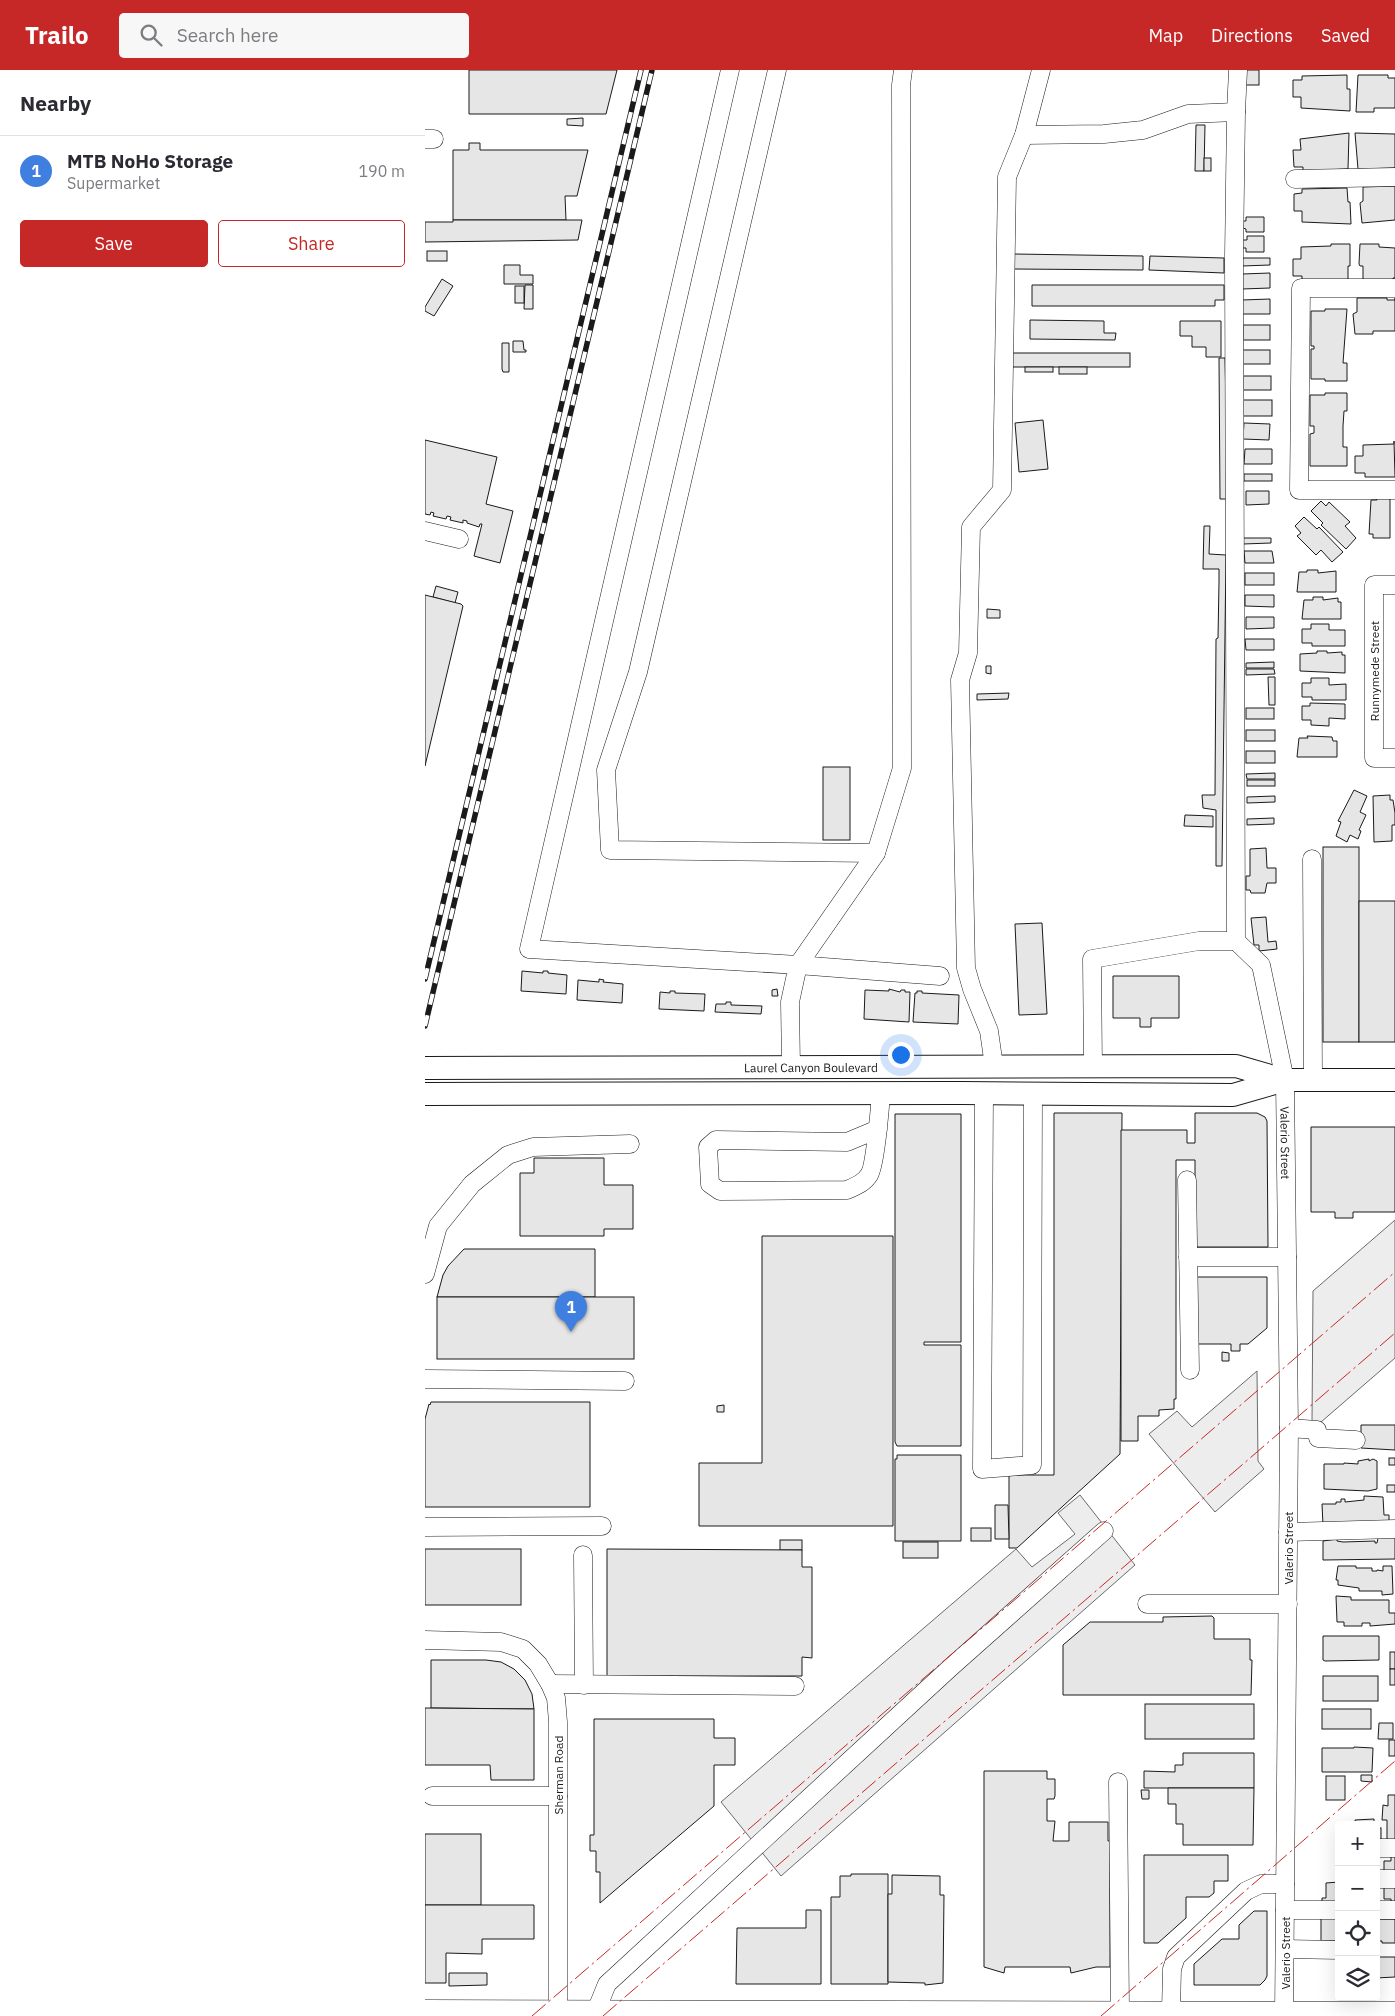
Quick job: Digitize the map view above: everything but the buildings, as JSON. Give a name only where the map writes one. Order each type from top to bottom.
[{"type":"main road","points":[[880,1066],[881,1094]]},
{"type":"main road","name":"Laurel Canyon Boulevard","points":[[425,1068],[1236,1066],[1285,1080]]},
{"type":"main road","name":"Laurel Canyon Boulevard","points":[[425,1094],[1233,1094],[1285,1080],[1395,1080]]},
{"type":"street","points":[[730,70],[529,949],[798,965],[939,976]]},
{"type":"street","points":[[777,70],[639,672],[606,770],[610,850],[876,853]]},
{"type":"street","points":[[791,1067],[789,1002],[798,965],[876,853],[902,768],[901,85],[903,70]]},
{"type":"street","points":[[993,1066],[989,1030],[972,990],[966,968],[960,680],[969,654],[971,527],[1002,490],[1007,177],[1025,135],[1041,70]]},
{"type":"street","points":[[1093,1066],[1092,959],[1199,941],[1236,941],[1234,256],[1236,112],[1239,70]]},
{"type":"street","points":[[1025,135],[1113,133],[1143,130],[1188,114],[1236,112]]},
{"type":"street","points":[[1295,179],[1395,176]]},
{"type":"street","points":[[1395,288],[1301,288],[1299,490],[1395,490]]},
{"type":"street","points":[[425,531],[459,539]]},
{"type":"street","name":"Runnymede Street","points":[[1395,585],[1374,585],[1374,758],[1395,758]]},
{"type":"street","points":[[1312,859],[1313,1080]]},
{"type":"street","name":"Valerio Street","points":[[1236,941],[1261,965],[1285,1080],[1289,1428],[1284,2013]]},
{"type":"street","points":[[984,1093],[982,1469],[1032,1465],[1033,1094]]},
{"type":"street","points":[[878,1129],[847,1142],[716,1140],[708,1147],[710,1184],[720,1191],[847,1190],[859,1185],[871,1174],[878,1129],[881,1094]]},
{"type":"street","points":[[425,1274],[437,1226],[472,1184],[508,1155],[533,1147],[630,1144]]},
{"type":"street","points":[[1187,1180],[1190,1370]]},
{"type":"street","points":[[1187,1257],[1287,1257]]},
{"type":"street","points":[[425,1379],[625,1381]]},
{"type":"street","points":[[1289,1428],[1317,1430],[1318,1438],[1356,1440]]},
{"type":"street","points":[[425,1527],[602,1526]]},
{"type":"street","points":[[1288,1532],[1395,1529]]},
{"type":"street","points":[[596,2011],[607,1984],[950,1668],[1104,1531]]},
{"type":"street","points":[[583,1555],[584,1684]]},
{"type":"street","points":[[1147,1604],[1288,1604]]},
{"type":"street","name":"Sherman Road","points":[[425,1640],[501,1642],[523,1649],[538,1664],[556,1698],[558,1722],[558,2011]]},
{"type":"street","points":[[550,1684],[795,1686]]},
{"type":"street","points":[[1118,1782],[1120,2011]]},
{"type":"street","points":[[432,1796],[558,1796]]},
{"type":"street","points":[[1380,1848],[1395,1848]]},
{"type":"street","points":[[1380,1879],[1395,1879]]},
{"type":"street","points":[[1171,2011],[1172,1969],[1176,1957],[1246,1892],[1261,1884],[1285,1884]]},
{"type":"street","points":[[1285,1910],[1335,1910]]},
{"type":"street","points":[[1380,1910],[1395,1910]]},
{"type":"street","points":[[1285,1949],[1335,1950]]},
{"type":"street","points":[[425,2009],[636,2013],[1395,2012]]},
{"type":"shaded area","points":[[1395,1220],[1395,1358],[1321,1422],[1312,1422],[1313,1291]]},
{"type":"shaded area","points":[[1257,1371],[1258,1461],[1264,1469],[1215,1512],[1149,1434],[1177,1411],[1192,1427]]},
{"type":"shaded area","points":[[1080,1495],[1135,1565],[781,1876],[721,1802],[1016,1549],[1032,1567],[1075,1534],[1058,1513]]},
{"type":"railway","points":[[425,979],[641,70]]},
{"type":"railway","points":[[425,1026],[652,70]]},
{"type":"power","points":[[532,2016],[1395,1272]]},
{"type":"power","points":[[603,2016],[1395,1333]]},
{"type":"power","points":[[1101,2016],[1395,1761]]},
{"type":"place","name":"MTB NoHo Storage","points":[[571,1332]]}]
